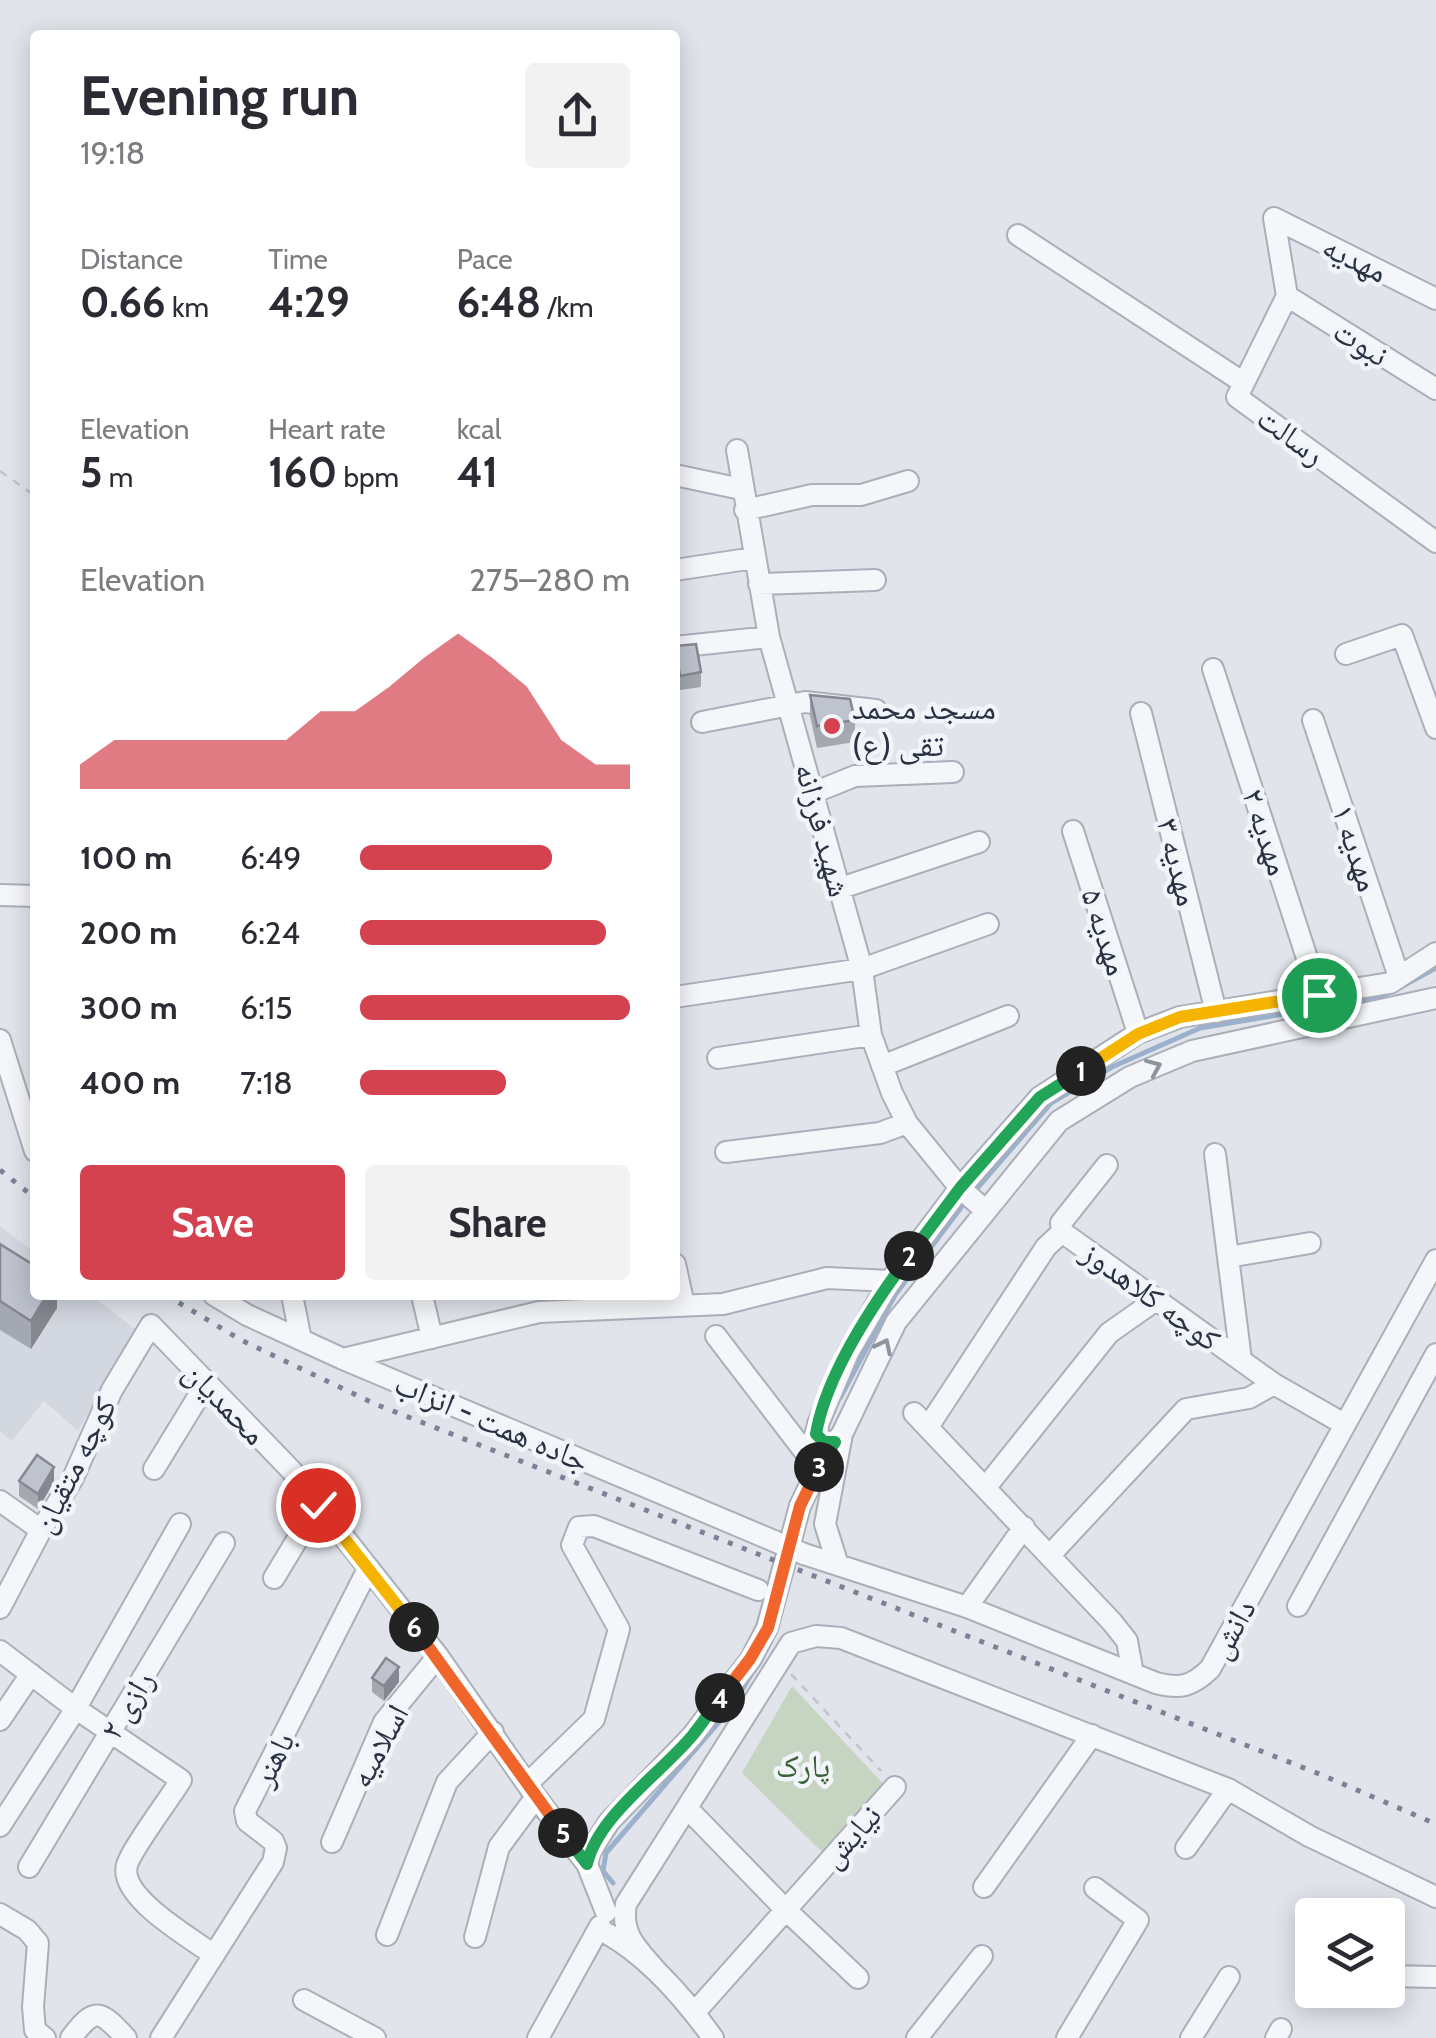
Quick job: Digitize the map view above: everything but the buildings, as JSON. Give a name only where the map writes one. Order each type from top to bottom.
[{"type":"street","name":"مهدیه","points":[[1287,296],[1274,218],[1436,298]]},
{"type":"street","points":[[1018,235],[1244,384]]},
{"type":"street","name":"رسالت","points":[[1287,296],[1238,397],[1436,542]]},
{"type":"street","name":"نبوت","points":[[1287,296],[1436,389]]},
{"type":"street","name":"شهید فرزانه","points":[[737,450],[769,638],[862,969],[871,1035],[906,1123],[960,1188],[984,1210]]},
{"type":"street","points":[[680,477],[743,499],[861,495],[908,481]]},
{"type":"street","points":[[680,569],[754,558]]},
{"type":"street","points":[[759,584],[876,580]]},
{"type":"street","points":[[1346,654],[1402,634],[1436,728]]},
{"type":"street","points":[[680,647],[769,638]]},
{"type":"street","name":"مهدیه ۲","points":[[1213,670],[1319,995]]},
{"type":"street","points":[[702,722],[805,702],[876,710]]},
{"type":"street","name":"مهدیه ۳","points":[[1140,713],[1216,1012]]},
{"type":"street","name":"مهدیه ۱","points":[[1313,720],[1399,977]]},
{"type":"street","points":[[813,793],[854,776],[953,772]]},
{"type":"street","name":"مهدیه ۵","points":[[1073,830],[1138,1034]]},
{"type":"street","points":[[838,889],[979,842]]},
{"type":"street","points":[[0,895],[30,896]]},
{"type":"street","points":[[680,997],[862,969],[988,924]]},
{"type":"street","points":[[716,1336],[808,1456],[848,1354],[890,1281],[960,1188],[1040,1097],[1138,1034],[1180,1017],[1390,983],[1436,953]]},
{"type":"street","points":[[713,2038],[695,2012],[609,1923],[587,1864],[590,1852],[609,1822],[692,1736],[750,1659],[768,1628],[800,1506],[896,1322],[1059,1121],[1130,1077],[1192,1051],[1436,998]]},
{"type":"street","points":[[882,1066],[1008,1016]]},
{"type":"street","points":[[718,1058],[871,1035]]},
{"type":"street","points":[[0,1040],[30,1135]]},
{"type":"street","points":[[726,1152],[880,1133],[906,1123]]},
{"type":"street","name":"کوچه کلاهدوز","points":[[1215,1154],[1240,1360]]},
{"type":"street","points":[[1107,1166],[1062,1222],[1062,1232],[1046,1248],[921,1420],[1128,1641],[1133,1674]]},
{"type":"street","name":"کوچه کلاهدوز","points":[[1062,1232],[1274,1384],[1344,1424]]},
{"type":"street","points":[[1228,1257],[1310,1243]]},
{"type":"street","name":"دانش","points":[[804,1554],[967,1607],[1133,1674],[1180,1689],[1196,1682],[1210,1669],[1436,1260]]},
{"type":"street","points":[[343,1360],[432,1338],[536,1304],[724,1304],[827,1278],[890,1281]]},
{"type":"street","points":[[680,1287],[684,1305]]},
{"type":"street","name":"جاده همت - انزاب","points":[[226,1300],[343,1360],[804,1554]]},
{"type":"street","points":[[293,1300],[301,1340]]},
{"type":"street","points":[[423,1300],[432,1338]]},
{"type":"street","points":[[986,1487],[1109,1332],[1156,1300]]},
{"type":"street","name":"محمدیان","points":[[151,1325],[291,1470],[438,1656],[494,1732],[531,1791],[587,1864]]},
{"type":"street","name":"کوچه متقیان","points":[[0,1608],[73,1478],[112,1390],[151,1325]]},
{"type":"street","points":[[1298,1606],[1436,1354]]},
{"type":"street","points":[[154,1469],[206,1384]]},
{"type":"street","points":[[1050,1555],[1186,1409],[1249,1398],[1274,1384]]},
{"type":"street","points":[[818,1425],[816,1434],[820,1439],[838,1438]]},
{"type":"street","points":[[838,1438],[825,1524],[838,1565]]},
{"type":"street","points":[[0,1501],[41,1530]]},
{"type":"street","points":[[274,1578],[318,1505]]},
{"type":"street","points":[[0,1826],[75,1708],[180,1524]]},
{"type":"street","points":[[474,1937],[500,1847],[531,1791],[594,1719],[618,1628],[572,1545],[579,1527],[594,1526],[758,1590]]},
{"type":"street","points":[[967,1607],[1024,1526]]},
{"type":"street","name":"رازی ۲","points":[[30,1867],[224,1543]]},
{"type":"street","name":"باهنر","points":[[161,2038],[276,1854],[273,1841],[248,1821],[246,1811],[368,1569]]},
{"type":"street","points":[[538,2038],[791,1644],[816,1636],[841,1638],[1228,1789],[1309,1836],[1436,1897]]},
{"type":"street","points":[[0,1651],[181,1780],[127,1865],[127,1882],[135,1896],[214,1955]]},
{"type":"street","name":"اسلاميه","points":[[332,1842],[384,1722],[438,1656]]},
{"type":"street","points":[[0,1720],[31,1674]]},
{"type":"street","points":[[387,1934],[446,1782],[494,1732]]},
{"type":"street","points":[[984,1887],[1092,1735]]},
{"type":"street","name":"نیایش","points":[[695,2012],[896,1787]]},
{"type":"street","points":[[1186,1848],[1228,1789]]},
{"type":"street","points":[[687,1808],[858,1978]]},
{"type":"street","points":[[1067,2038],[1138,1920],[1095,1888]]},
{"type":"street","points":[[0,1914],[27,1930],[38,1943],[34,2018],[35,2030],[45,2038]]},
{"type":"street","points":[[916,2038],[982,1956]]},
{"type":"street","points":[[1405,1976],[1436,1977]]},
{"type":"street","points":[[1191,2038],[1228,1977]]},
{"type":"street","points":[[304,2000],[375,2038]]},
{"type":"street","points":[[71,2038],[87,2017],[96,2014],[106,2016],[126,2038]]},
{"type":"path","points":[[0,471],[30,492]]},
{"type":"path","name":"نیایش","points":[[780,1662],[896,1787]]},
{"type":"shaded area","points":[[0,1226],[30,1249],[30,1300],[97,1300],[136,1330],[78,1431],[44,1401],[12,1441],[0,1431]]},
{"type":"green space","name":"پارک","points":[[792,1686],[888,1789],[824,1854],[742,1773]]},
{"type":"waterway","points":[[1399,988],[1436,968]]},
{"type":"waterway","points":[[973,1193],[1051,1103],[1112,1067],[1200,1028],[1389,993]]},
{"type":"waterway","points":[[840,1398],[895,1295],[966,1201]]},
{"type":"waterway","points":[[613,1883],[603,1871],[606,1853],[732,1707],[765,1651]]},
{"type":"railway","points":[[0,1170],[30,1194]]},
{"type":"railway","points":[[174,1300],[241,1340],[375,1404],[1322,1775],[1436,1824]]},
{"type":"place","name":"مسجد محمد تقی (ع)","points":[[832,726]]},
{"type":"route","points":[[318,1505],[438,1656],[587,1864],[609,1822],[692,1736],[750,1659],[768,1628],[800,1506],[835,1442],[824,1442],[816,1434],[830,1391],[890,1281],[960,1188],[1040,1097],[1138,1034],[1180,1017],[1319,995]]}]
